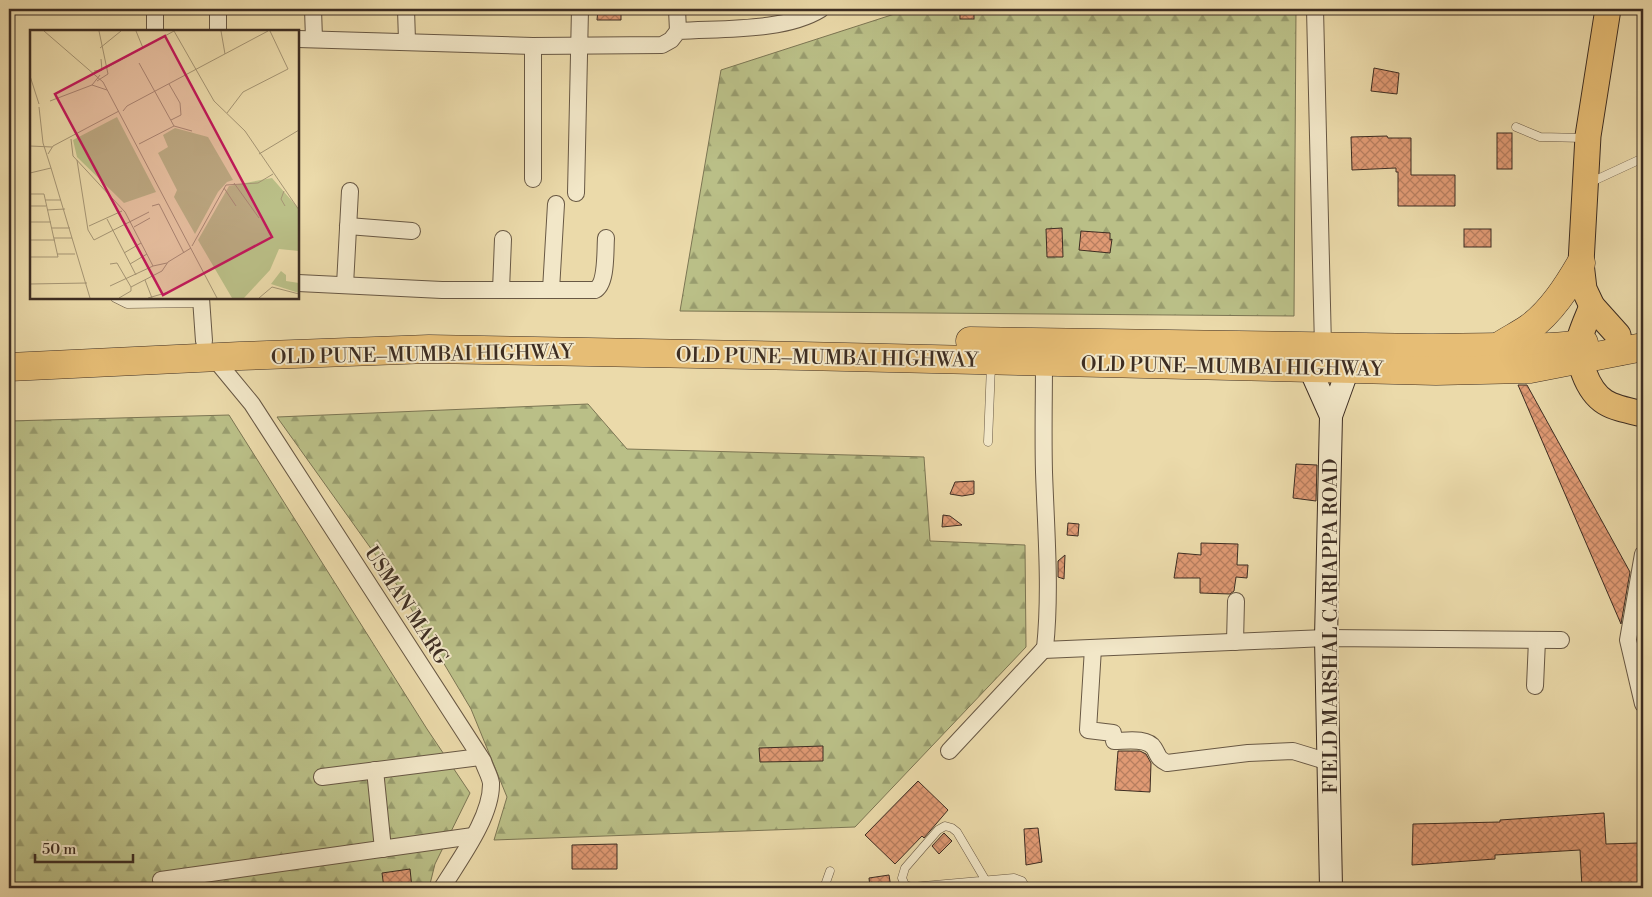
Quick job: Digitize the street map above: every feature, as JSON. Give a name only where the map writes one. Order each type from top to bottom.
[{"type":"highway","points":[[1498,347],[1530,327],[1544,314],[1560,296],[1581,263]]},
{"type":"highway","name":"OLD PUNE–MUMBAI HIGHWAY","points":[[9,367],[209,350],[239,338],[429,332],[1317,358],[1348,369],[1436,371],[1530,369],[1579,352],[1631,341]]},
{"type":"highway","name":"OLD PUNE–MUMBAI HIGHWAY","points":[[9,350],[428,350],[1044,362],[1317,358],[1427,348],[1498,347],[1579,352]]},
{"type":"main road","points":[[1608,9],[1588,137],[1581,263],[1584,289],[1592,306],[1631,341]]},
{"type":"main road","points":[[1592,306],[1579,352],[1592,392],[1601,400],[1621,409],[1643,414]]},
{"type":"street","points":[[155,9],[156,30]]},
{"type":"street","points":[[218,9],[218,30]]},
{"type":"street","points":[[313,9],[306,39],[533,46],[662,45],[671,40],[678,31],[677,9]]},
{"type":"street","points":[[406,9],[406,42]]},
{"type":"street","points":[[576,193],[580,9]]},
{"type":"street","points":[[678,31],[775,25],[805,17],[821,9]]},
{"type":"street","points":[[1314,9],[1317,358]]},
{"type":"street","points":[[533,46],[533,179]]},
{"type":"street","points":[[345,286],[350,191]]},
{"type":"street","points":[[551,290],[556,204]]},
{"type":"street","points":[[348,226],[412,231]]},
{"type":"street","points":[[299,283],[442,290],[595,290],[603,281],[606,238]]},
{"type":"street","points":[[501,290],[503,239]]},
{"type":"street","points":[[201,300],[209,350]]},
{"type":"street","name":"USMAN MARG","points":[[209,350],[252,404],[480,756],[491,782],[489,801],[480,825],[442,888]]},
{"type":"street","name":"FIELD MARSHAL CARIAPPA ROAD","points":[[1317,358],[1331,416],[1326,638],[1331,888]]},
{"type":"street","points":[[949,750],[1043,650],[1047,625],[1048,560],[1044,470],[1044,362]]},
{"type":"street","points":[[1331,416],[1348,369]]},
{"type":"street","points":[[1643,554],[1628,640],[1643,704]]},
{"type":"street","points":[[1235,642],[1236,601]]},
{"type":"street","points":[[1043,650],[1326,638],[1561,640]]},
{"type":"street","points":[[1535,686],[1537,640]]},
{"type":"street","points":[[1093,648],[1088,730],[1113,733],[1114,741],[1147,742],[1154,747],[1158,758],[1167,763],[1293,751],[1329,762]]},
{"type":"street","points":[[322,777],[480,756]]},
{"type":"street","points":[[375,770],[383,849]]},
{"type":"street","points":[[161,880],[473,836]]},
{"type":"lane","points":[[1516,127],[1540,136],[1588,137]]},
{"type":"lane","points":[[1585,185],[1643,158]]},
{"type":"lane","points":[[116,299],[127,304],[201,300]]},
{"type":"lane","points":[[988,442],[991,360]]},
{"type":"lane","points":[[986,881],[957,832],[945,826],[938,830],[905,868],[902,878],[905,885],[912,888],[986,881],[1014,878],[1022,881],[1026,888]]},
{"type":"lane","points":[[824,888],[830,871]]},
{"type":"green space","points":[[910,9],[1296,9],[1294,316],[680,311],[721,70]]},
{"type":"green space","points":[[588,404],[627,449],[924,457],[930,541],[1025,545],[1026,647],[855,827],[494,840],[507,797],[471,709],[397,585],[277,417]]},
{"type":"green space","points":[[229,415],[427,729],[470,793],[435,864],[429,888],[9,888],[9,421]]},
{"type":"building","points":[[598,9],[621,9],[621,20],[597,20]]},
{"type":"building","points":[[960,9],[974,9],[974,19],[960,19]]},
{"type":"building","points":[[1374,68],[1399,73],[1397,94],[1371,91]]},
{"type":"building","points":[[1497,133],[1512,133],[1512,169],[1497,169]]},
{"type":"building","points":[[1387,136],[1388,138],[1411,138],[1411,175],[1455,175],[1455,206],[1398,206],[1398,172],[1396,172],[1396,168],[1352,170],[1351,137]]},
{"type":"building","points":[[1062,228],[1063,257],[1047,257],[1046,229]]},
{"type":"building","points":[[1464,229],[1491,229],[1491,247],[1464,247]]},
{"type":"building","points":[[1081,231],[1110,233],[1110,240],[1112,239],[1110,253],[1079,250]]},
{"type":"building","points":[[1518,385],[1527,385],[1630,572],[1621,624]]},
{"type":"building","points":[[1296,464],[1317,465],[1316,501],[1293,498]]},
{"type":"building","points":[[974,481],[974,494],[962,496],[950,494],[955,482]]},
{"type":"building","points":[[943,515],[950,516],[962,525],[942,527]]},
{"type":"building","points":[[1068,523],[1079,524],[1078,536],[1067,535]]},
{"type":"building","points":[[1201,543],[1238,544],[1237,565],[1248,565],[1247,578],[1236,577],[1234,591],[1230,594],[1200,593],[1200,578],[1174,578],[1178,553],[1201,555]]},
{"type":"building","points":[[1065,555],[1064,579],[1058,577],[1058,561]]},
{"type":"building","points":[[1643,611],[1643,661],[1638,640]]},
{"type":"building","points":[[823,746],[823,761],[760,762],[759,748]]},
{"type":"building","points":[[1118,751],[1140,751],[1146,754],[1151,763],[1150,792],[1115,790]]},
{"type":"building","points":[[918,781],[948,810],[924,838],[922,836],[895,864],[865,835]]},
{"type":"building","points":[[1604,813],[1606,844],[1638,843],[1638,884],[1608,885],[1609,888],[1582,888],[1580,850],[1495,855],[1495,859],[1412,865],[1413,824],[1500,822],[1500,820]]},
{"type":"building","points":[[1038,828],[1042,862],[1026,865],[1024,829]]},
{"type":"building","points":[[944,833],[952,841],[939,854],[932,846]]},
{"type":"building","points":[[617,844],[617,869],[572,869],[572,845]]},
{"type":"building","points":[[410,869],[412,888],[384,888],[382,873]]},
{"type":"building","points":[[889,875],[891,888],[870,888],[869,878]]}]
